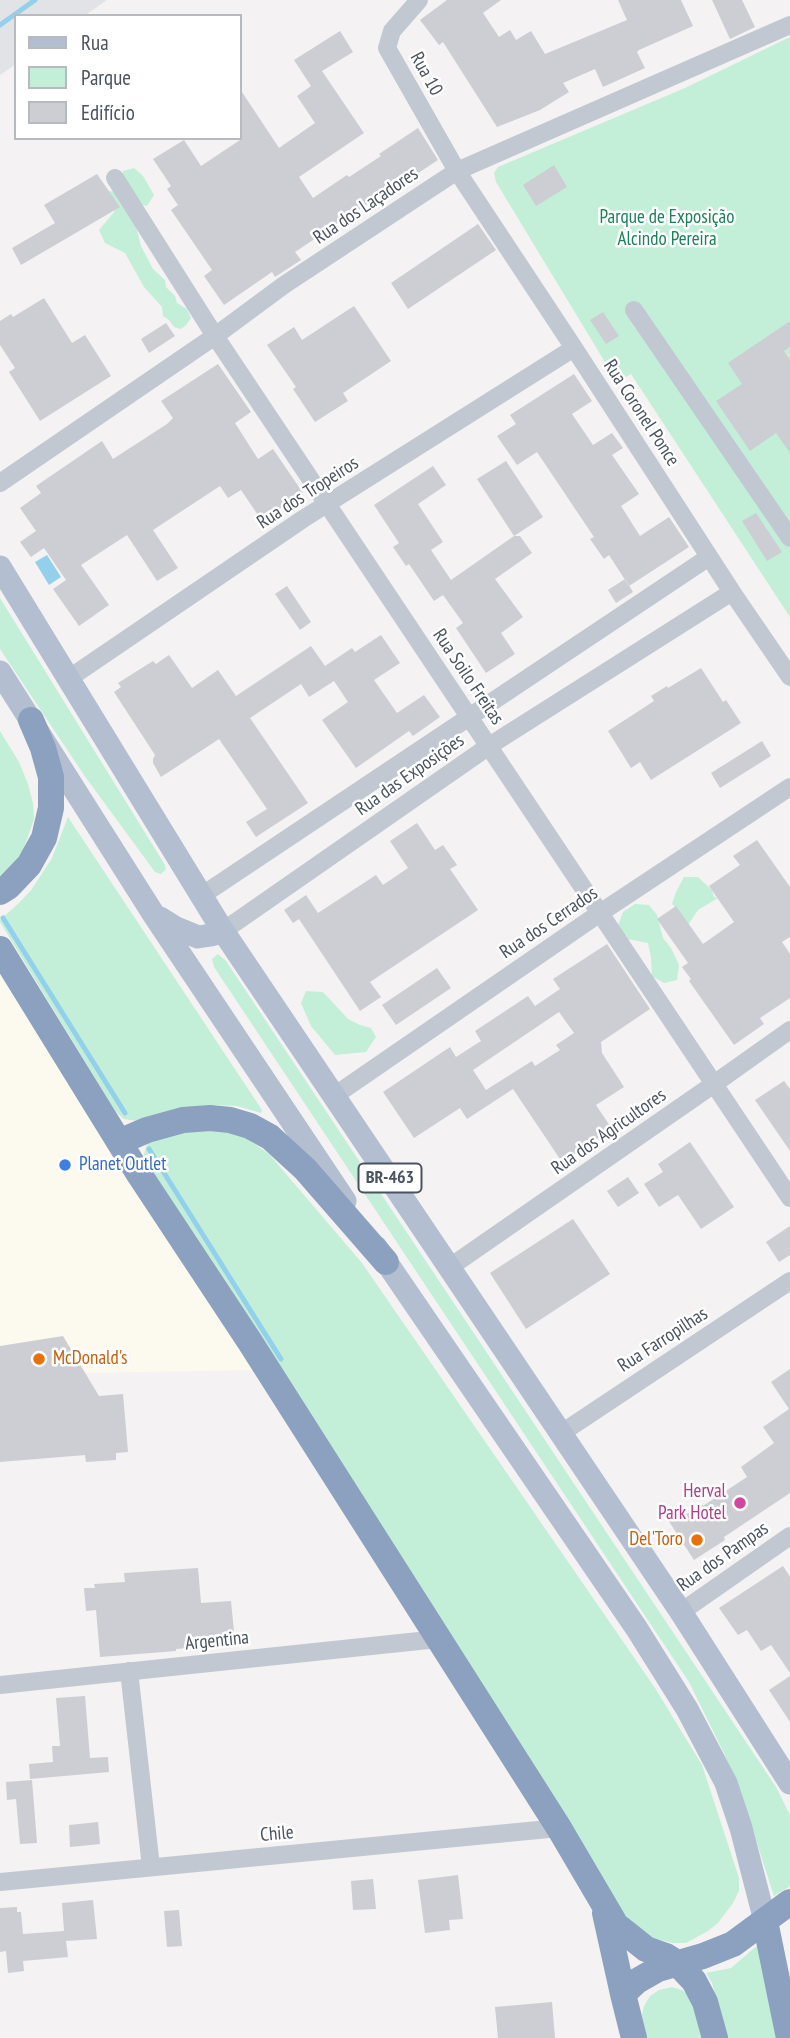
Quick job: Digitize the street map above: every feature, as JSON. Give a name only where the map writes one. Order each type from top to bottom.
[{"type":"highway","points":[[0,892],[29,865],[44,838],[51,808],[51,777],[31,720]]},
{"type":"highway","points":[[0,949],[119,1142],[257,1353],[559,1828],[616,1925],[646,1949],[677,1963],[694,1981],[705,2002],[715,2038]]},
{"type":"highway","points":[[119,1142],[147,1130],[183,1120],[210,1118],[250,1126],[270,1137],[305,1169],[386,1262]]},
{"type":"highway","points":[[623,1994],[637,1981],[658,1969],[733,1944],[790,1902]]},
{"type":"highway","points":[[603,1905],[634,2038]]},
{"type":"highway","name":"BR-463","points":[[765,1921],[789,2038]]},
{"type":"main road","name":"BR-463","points":[[0,567],[222,931],[681,1612],[790,1783]]},
{"type":"main road","name":"BR-463","points":[[0,672],[154,915],[629,1618],[687,1709],[726,1783],[741,1828],[765,1921]]},
{"type":"main road","points":[[154,915],[198,937],[222,931]]},
{"type":"street","name":"Rua 10","points":[[419,0],[392,31],[387,48],[457,171]]},
{"type":"street","name":"Rua dos Laçadores","points":[[0,483],[215,336],[284,285],[457,171],[790,25]]},
{"type":"street","name":"Rua Coronel Ponce","points":[[457,171],[790,677]]},
{"type":"street","name":"Rua Soilo Freitas","points":[[115,178],[215,336],[790,1198]]},
{"type":"street","points":[[634,310],[787,526]]},
{"type":"street","name":"Rua dos Tropeiros","points":[[68,680],[303,519],[575,348]]},
{"type":"street","name":"Rua das Exposições","points":[[201,896],[709,556]]},
{"type":"street","name":"Rua das Exposições","points":[[222,931],[489,746],[732,592]]},
{"type":"street","name":"Rua dos Cerrados","points":[[334,1096],[600,913],[790,787]]},
{"type":"street","name":"Rua dos Agricultores","points":[[450,1266],[790,1030]]},
{"type":"street","name":"Rua Farropilhas","points":[[560,1434],[790,1281]]},
{"type":"street","name":"Rua dos Pampas","points":[[681,1612],[790,1536]]},
{"type":"street","name":"Argentina","points":[[0,1685],[438,1639]]},
{"type":"street","points":[[129,1671],[151,1867]]},
{"type":"street","name":"Chile","points":[[0,1882],[559,1828]]},
{"type":"shaded area","points":[[0,0],[107,0],[87,14],[14,14],[14,65],[0,75]]},
{"type":"shaded area","name":"Planet Outlet","points":[[0,960],[259,1370],[85,1373],[0,1383]]},
{"type":"green space","name":"Parque de Exposição Alcindo Pereira","points":[[790,37],[790,617],[631,374],[617,382],[496,182],[494,173],[498,167],[685,88]]},
{"type":"green space","points":[[134,168],[143,176],[154,195],[147,206],[139,204],[131,187],[122,182],[123,171]]},
{"type":"green space","points":[[116,191],[135,222],[141,246],[153,269],[165,280],[166,287],[175,296],[177,303],[187,309],[191,318],[181,329],[174,327],[163,316],[162,307],[144,287],[125,253],[105,243],[99,230],[115,211],[94,202],[98,192]]},
{"type":"green space","points":[[0,598],[165,865],[166,869],[161,874],[155,872],[84,775],[0,649]]},
{"type":"green space","points":[[0,731],[19,762],[28,784],[34,819],[24,848],[0,880]]},
{"type":"green space","points":[[68,817],[262,1110],[261,1113],[237,1106],[211,1105],[137,1121],[124,1119],[115,1111],[0,922],[32,889],[52,858]]},
{"type":"green space","points":[[684,877],[698,877],[712,890],[714,897],[718,898],[698,910],[688,925],[679,927],[679,910],[672,904]]},
{"type":"green space","points":[[635,904],[649,905],[657,915],[663,938],[679,965],[677,980],[664,983],[652,976],[648,943],[622,938],[616,931],[623,912]]},
{"type":"green space","points":[[218,954],[226,961],[776,1787],[790,1815],[790,1886],[774,1896],[743,1800],[724,1753],[689,1682],[214,967],[212,959]]},
{"type":"green space","points":[[306,991],[323,992],[348,1019],[371,1028],[376,1037],[366,1052],[335,1055],[311,1026],[301,1003]]},
{"type":"green space","points":[[193,1130],[231,1131],[242,1135],[269,1154],[362,1263],[655,1688],[702,1765],[739,1878],[739,1891],[733,1903],[718,1923],[708,1931],[686,1943],[673,1943],[649,1937],[623,1913],[143,1158],[147,1144],[158,1137]]},
{"type":"green space","points":[[759,1944],[776,2038],[727,2038],[712,1983],[706,1973],[731,1968]]},
{"type":"green space","points":[[672,1987],[691,1997],[704,2038],[647,2038],[642,2015],[644,2006],[650,1996],[659,1990]]},
{"type":"water","points":[[47,555],[61,577],[49,585],[35,562]]},
{"type":"building","points":[[447,0],[501,0],[483,13],[499,37],[510,30],[516,40],[531,31],[545,54],[627,20],[618,0],[681,0],[693,26],[639,50],[637,52],[645,68],[603,87],[595,69],[563,83],[569,92],[540,110],[497,127],[443,42],[439,45],[420,20]]},
{"type":"building","points":[[712,0],[742,0],[755,27],[730,39]]},
{"type":"building","points":[[340,31],[353,52],[322,71],[364,133],[299,177],[313,198],[381,156],[379,154],[418,128],[438,160],[295,252],[301,260],[275,277],[272,272],[224,305],[204,276],[212,270],[171,210],[178,205],[167,189],[171,186],[153,159],[184,140],[201,166],[242,140],[242,92],[279,148],[315,123],[297,96],[311,86],[294,60]]},
{"type":"building","points":[[554,165],[567,187],[536,206],[523,185]]},
{"type":"building","points":[[97,174],[120,207],[21,265],[12,248],[55,223],[44,205]]},
{"type":"building","points":[[478,224],[496,250],[408,309],[391,283]]},
{"type":"building","points":[[44,298],[72,343],[85,335],[111,376],[40,421],[9,372],[15,368],[0,345],[0,321],[11,314],[13,317]]},
{"type":"building","points":[[354,306],[391,361],[343,393],[348,401],[315,422],[293,389],[296,387],[267,345],[294,327],[302,340]]},
{"type":"building","points":[[603,312],[619,336],[606,344],[590,320]]},
{"type":"building","points":[[790,321],[790,347],[784,351],[790,360],[790,453],[776,433],[750,451],[716,401],[742,384],[728,363]]},
{"type":"building","points":[[166,323],[175,336],[149,353],[141,339]]},
{"type":"building","points":[[218,364],[251,412],[235,423],[258,459],[273,449],[303,493],[262,521],[241,490],[228,498],[220,486],[153,530],[178,568],[157,581],[127,535],[81,565],[109,605],[79,626],[53,589],[66,580],[44,548],[31,557],[20,542],[36,531],[20,508],[41,493],[36,486],[102,441],[113,459],[167,424],[173,418],[161,401]]},
{"type":"building","points":[[574,374],[592,401],[572,414],[593,445],[612,433],[623,448],[612,455],[639,494],[621,506],[640,536],[669,517],[689,547],[629,586],[609,555],[604,559],[590,539],[594,537],[537,452],[517,465],[497,436],[516,424],[510,415]]},
{"type":"building","points":[[506,461],[543,517],[514,536],[477,479]]},
{"type":"building","points":[[433,466],[446,485],[418,504],[443,542],[431,550],[451,580],[514,536],[520,536],[532,553],[495,579],[523,617],[501,633],[515,654],[486,673],[456,628],[463,623],[443,595],[434,601],[409,564],[406,566],[393,547],[399,543],[374,505]]},
{"type":"building","points":[[756,513],[782,552],[767,561],[742,521]]},
{"type":"building","points":[[625,579],[633,592],[616,603],[608,590]]},
{"type":"building","points":[[287,586],[311,622],[300,630],[275,594]]},
{"type":"building","points":[[381,635],[400,663],[374,680],[397,713],[424,695],[440,717],[413,736],[409,731],[356,768],[322,720],[348,702],[334,681],[309,697],[301,684],[250,718],[308,803],[256,837],[246,822],[267,809],[219,739],[161,777],[153,763],[155,755],[114,692],[121,687],[118,683],[153,661],[156,664],[169,655],[192,688],[218,670],[236,696],[311,646],[325,666],[352,648],[355,652]]},
{"type":"building","points":[[701,668],[723,702],[726,700],[741,723],[651,780],[640,762],[631,768],[608,731],[654,701],[651,696]]},
{"type":"building","points":[[762,741],[771,756],[720,788],[711,773]]},
{"type":"building","points":[[417,823],[435,850],[443,845],[457,865],[450,869],[478,910],[370,982],[381,997],[360,1011],[299,919],[293,923],[284,910],[306,895],[318,913],[376,875],[383,885],[408,868],[390,841]]},
{"type":"building","points":[[757,840],[790,887],[790,937],[782,942],[790,954],[790,998],[760,1018],[764,1024],[734,1045],[689,981],[691,979],[682,967],[688,963],[657,919],[676,906],[703,944],[734,922],[709,886],[740,865],[733,856]]},
{"type":"building","points":[[607,944],[650,1009],[601,1042],[602,1053],[624,1087],[596,1105],[612,1129],[562,1162],[513,1089],[467,1119],[460,1108],[414,1138],[383,1092],[450,1047],[456,1057],[481,1041],[475,1031],[528,996],[535,1006],[560,989],[553,979]],"holes":[[[559,1012],[574,1033],[556,1045],[560,1050],[535,1066],[532,1061],[486,1090],[473,1070]]]},
{"type":"building","points":[[437,968],[451,988],[396,1025],[382,1005]]},
{"type":"building","points":[[784,1081],[790,1089],[790,1151],[755,1100]]},
{"type":"building","points":[[690,1142],[734,1207],[701,1229],[678,1195],[659,1207],[644,1184],[663,1172],[658,1164]]},
{"type":"building","points":[[628,1177],[639,1193],[618,1207],[607,1191]]},
{"type":"building","points":[[573,1219],[610,1274],[526,1329],[490,1273]]},
{"type":"building","points":[[790,1226],[790,1255],[779,1262],[766,1242]]},
{"type":"building","points":[[63,1336],[99,1396],[123,1394],[128,1452],[116,1453],[116,1460],[86,1462],[85,1455],[0,1462],[0,1346]]},
{"type":"building","points":[[790,1369],[790,1493],[694,1560],[668,1520],[684,1510],[687,1514],[702,1504],[703,1506],[747,1477],[741,1467],[774,1443],[763,1427],[789,1409],[771,1382]]},
{"type":"building","points":[[783,1566],[790,1577],[790,1673],[771,1645],[761,1651],[747,1630],[738,1635],[719,1608]]},
{"type":"building","points":[[198,1568],[201,1603],[231,1601],[235,1642],[202,1644],[202,1647],[176,1651],[100,1657],[96,1610],[86,1611],[84,1588],[95,1588],[94,1584],[125,1582],[124,1573]]},
{"type":"building","points":[[790,1676],[790,1722],[769,1690]]},
{"type":"building","points":[[85,1696],[90,1758],[108,1757],[109,1772],[30,1779],[29,1764],[53,1762],[52,1746],[60,1746],[56,1698]]},
{"type":"building","points":[[32,1780],[37,1843],[20,1844],[16,1799],[7,1800],[6,1782]]},
{"type":"building","points":[[98,1822],[100,1844],[70,1847],[69,1825]]},
{"type":"building","points":[[458,1875],[463,1919],[449,1920],[450,1930],[425,1933],[418,1880]]},
{"type":"building","points":[[373,1879],[376,1909],[353,1910],[351,1881]]},
{"type":"building","points":[[93,1900],[97,1939],[66,1941],[68,1957],[23,1961],[24,1971],[8,1973],[6,1951],[0,1952],[0,1908],[17,1907],[17,1912],[21,1912],[23,1934],[64,1931],[62,1903]]},
{"type":"building","points":[[179,1910],[182,1946],[167,1947],[164,1911]]},
{"type":"building","points":[[552,2002],[555,2038],[498,2038],[495,2007]]},
{"type":"waterway","points":[[15,14],[35,0]]},
{"type":"waterway","points":[[0,25],[14,15]]},
{"type":"waterway","points":[[3,918],[125,1113]]},
{"type":"waterway","points":[[149,1149],[281,1359]]},
{"type":"place","name":"Planet Outlet","points":[[65,1165]]},
{"type":"place","name":"McDonald's","points":[[39,1359]]},
{"type":"place","name":"Herval Park Hotel","points":[[740,1503]]},
{"type":"place","name":"Del'Toro","points":[[697,1540]]}]
